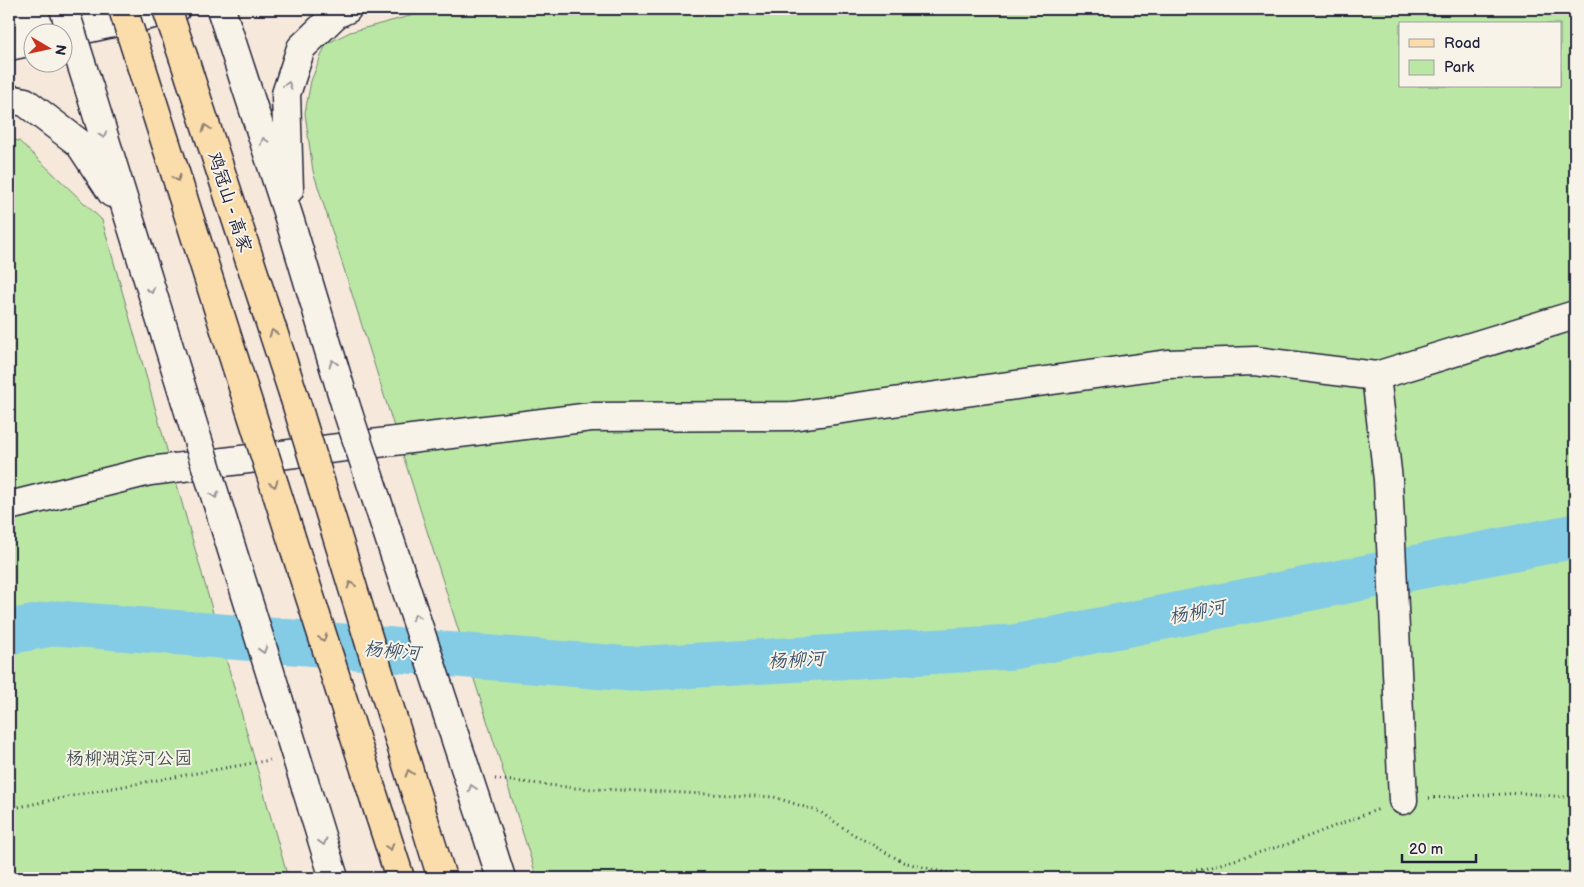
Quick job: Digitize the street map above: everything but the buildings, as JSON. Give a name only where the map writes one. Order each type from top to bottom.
[{"type":"main road","points":[[124,9],[400,878]]},
{"type":"main road","name":"鸡冠山 - 高家","points":[[167,9],[294,396],[442,878]]},
{"type":"street","points":[[9,18],[50,9]]},
{"type":"street","points":[[64,9],[334,878]]},
{"type":"street","points":[[72,32],[176,9]]},
{"type":"street","points":[[222,9],[290,221],[347,410],[501,878]]},
{"type":"street","points":[[290,221],[286,94],[300,48],[336,14],[347,9]]},
{"type":"street","points":[[9,46],[22,43]]},
{"type":"street","points":[[9,99],[25,102],[79,143],[130,220]]},
{"type":"street","points":[[9,506],[150,471],[591,417],[792,416],[1168,364],[1255,361],[1376,376],[1575,315]]},
{"type":"street","points":[[1376,376],[1388,480],[1403,800]]},
{"type":"path","points":[[1146,878],[1204,869],[1291,843],[1403,800],[1522,793],[1575,798]]},
{"type":"green space","points":[[436,9],[1575,9],[1575,878],[537,878],[313,171],[305,113],[311,81],[326,44],[350,32]]},
{"type":"green space","name":"杨柳湖滨河公园","points":[[9,139],[19,141],[102,220],[288,878],[9,878]]},
{"type":"waterway","name":"杨柳河","points":[[9,632],[57,623],[631,669],[1013,647],[1575,536]]}]
